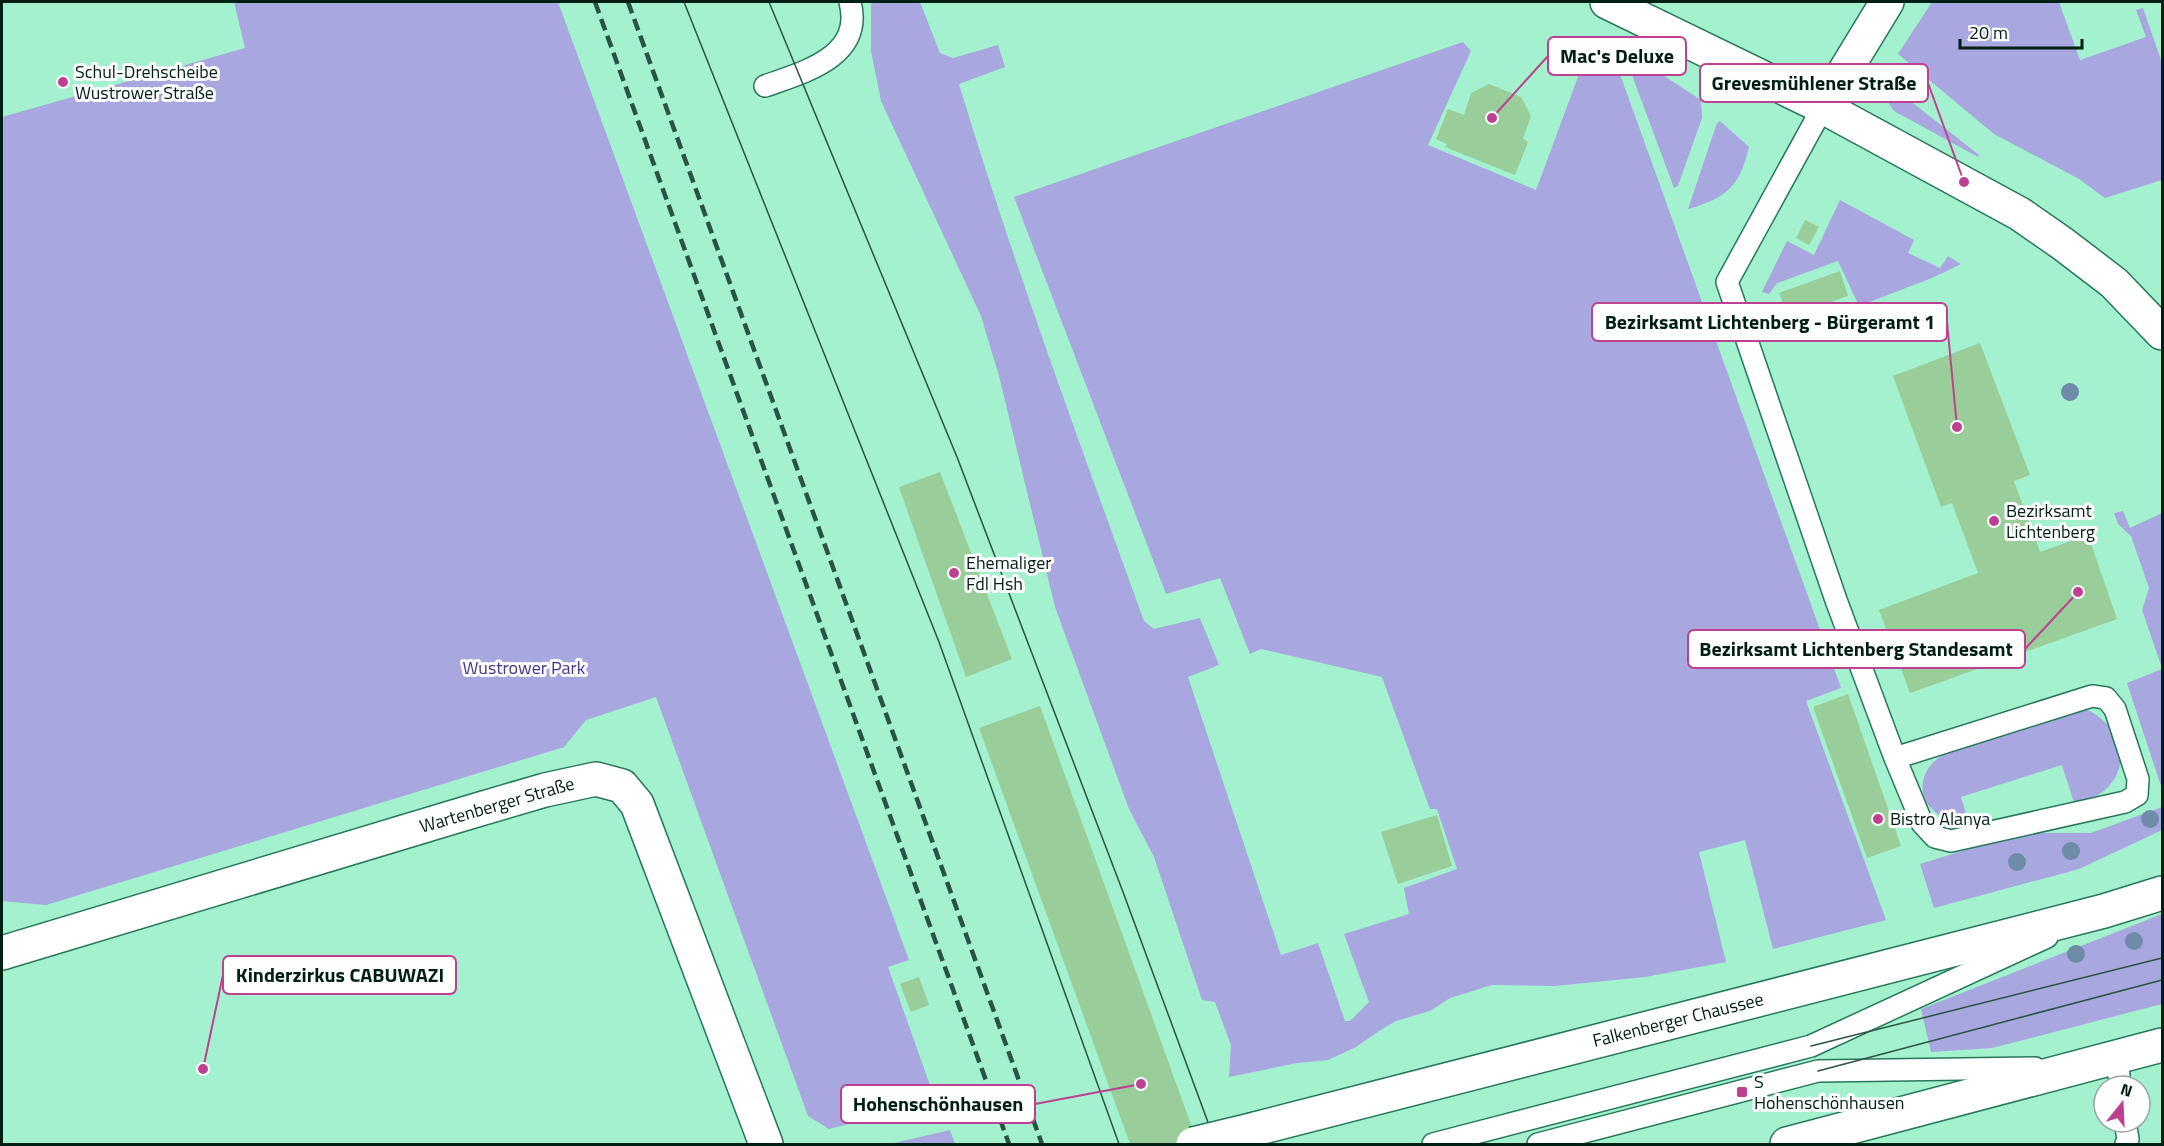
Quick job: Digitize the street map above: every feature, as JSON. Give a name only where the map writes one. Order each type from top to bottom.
[{"type":"street","points":[[1607,2],[1823,107],[2020,214],[2114,283],[2163,333]]},
{"type":"street","points":[[1823,107],[1887,2]]},
{"type":"street","name":"Wartenberger Straße","points":[[2,953],[492,805],[596,779],[622,786],[637,804],[766,1144]]},
{"type":"street","name":"Falkenberger Chaussee","points":[[1193,1144],[2104,911],[2163,892]]},
{"type":"street","points":[[1787,1144],[2080,1067],[2118,1072],[2163,1045]]},
{"type":"lane","points":[[765,86],[824,63],[837,53],[845,41],[851,24],[850,2]]},
{"type":"lane","points":[[1823,107],[1727,282],[1836,600],[1895,758],[1922,823],[1935,837],[1951,841],[2125,802],[2137,795],[2138,779],[2115,709],[2106,698],[2092,696],[1895,758]]},
{"type":"lane","points":[[1433,1144],[1811,1046],[2104,911]]},
{"type":"lane","points":[[1538,1144],[1818,1071],[2080,1067]]},
{"type":"green space","name":"Wustrower Park","points":[[234,2],[558,2],[909,960],[888,967],[936,1102],[829,1129],[808,1116],[656,697],[586,720],[564,747],[46,905],[2,901],[2,117],[245,48]]},
{"type":"green space","points":[[871,2],[920,2],[940,53],[953,58],[998,45],[1005,67],[959,84],[1002,220],[1072,421],[1144,621],[1154,629],[1200,618],[1219,665],[1188,677],[1281,955],[1318,943],[1345,1021],[1350,1021],[1369,1002],[1344,934],[1409,914],[1404,888],[1457,869],[1437,809],[1430,809],[1382,677],[1261,649],[1250,654],[1220,578],[1166,594],[1014,197],[1463,42],[1471,51],[1428,145],[1536,190],[1591,42],[1612,52],[1841,688],[1806,701],[1886,920],[1773,949],[1745,840],[1699,852],[1726,962],[1645,977],[1554,986],[1492,985],[1450,998],[1430,1011],[1396,1021],[1356,1047],[1328,1060],[1297,1063],[1229,1077],[1231,1045],[1215,1002],[1202,1000],[1154,857],[1129,809],[1055,607],[999,376],[981,316],[881,101],[871,51]]},
{"type":"green space","points":[[1932,2],[2059,2],[2080,60],[2146,37],[2136,10],[2143,8],[2162,63],[2162,180],[2105,198],[2079,179],[1994,134],[1898,54]]},
{"type":"green space","points":[[1631,59],[1652,68],[1701,100],[1702,118],[1678,186],[1674,188],[1632,75]]},
{"type":"green space","points":[[1881,78],[1979,155],[1978,157],[1894,111],[1883,95]]},
{"type":"green space","points":[[1720,121],[1749,147],[1741,172],[1736,181],[1722,195],[1688,209],[1717,123]]},
{"type":"green space","points":[[1840,200],[1914,240],[1908,253],[1940,268],[1948,256],[1961,264],[1932,278],[1859,306],[1838,261],[1777,283],[1769,294],[1762,292],[1787,241],[1814,255]]},
{"type":"green space","points":[[2123,511],[2130,528],[2162,513],[2162,668],[2142,610],[2149,588],[2131,536],[2118,524],[2114,513]]},
{"type":"green space","points":[[2162,669],[2162,789],[2127,683]]},
{"type":"green space","points":[[2085,709],[2105,722],[2113,732],[2120,754],[2120,765],[2116,776],[2105,790],[2097,795],[2075,806],[2062,765],[1961,797],[1968,820],[1953,821],[1944,818],[1935,812],[1926,801],[1922,787],[1926,772],[1943,755],[2064,711]]},
{"type":"green space","points":[[2162,807],[2162,830],[2079,869],[1934,908],[1920,864],[2020,833],[2091,833]]},
{"type":"green space","points":[[2162,914],[2162,1004],[1992,1048],[1931,1052],[1921,1009]]},
{"type":"green space","points":[[950,1130],[955,1144],[890,1144]]},
{"type":"building","points":[[1489,84],[1521,97],[1531,116],[1523,139],[1528,142],[1515,175],[1445,147],[1447,144],[1436,139],[1448,109],[1464,115],[1471,93]]},
{"type":"building","points":[[1805,220],[1819,227],[1809,245],[1796,238]]},
{"type":"building","points":[[1840,271],[1848,296],[1788,317],[1779,293]]},
{"type":"building","name":"Bezirksamt Lichtenberg","points":[[1980,343],[2030,475],[2014,481],[2040,552],[2088,535],[2117,619],[1910,693],[1879,610],[1978,573],[1952,503],[1941,507],[1893,376]]},
{"type":"building","name":"Ehemaliger Fdl Hsh","points":[[940,472],[1012,659],[966,677],[899,487]]},
{"type":"building","points":[[1848,694],[1901,846],[1867,858],[1813,707]]},
{"type":"building","points":[[1040,706],[1198,1144],[1130,1144],[979,728]]},
{"type":"building","points":[[1437,815],[1452,866],[1398,884],[1381,832]]},
{"type":"building","points":[[919,977],[929,1005],[911,1012],[900,984]]},
{"type":"tram line","points":[[684,2],[939,642],[1119,1144]]},
{"type":"tram line","points":[[769,2],[957,457],[1123,892],[1216,1144]]},
{"type":"tram line","points":[[1811,1046],[2162,958]]},
{"type":"tram line","points":[[1818,1071],[2162,980]]},
{"type":"railway","points":[[595,2],[1009,1144]]},
{"type":"railway","points":[[628,2],[1042,1144]]},
{"type":"place","name":"Schul-Drehscheibe Wustrower Straße","points":[[63,82]]},
{"type":"place","name":"Mac's Deluxe","points":[[1492,118]]},
{"type":"place","name":"Grevesmühlener Straße","points":[[1964,182]]},
{"type":"place","name":"Bezirksamt Lichtenberg - Bürgeramt 1","points":[[1957,427]]},
{"type":"place","name":"Bezirksamt Lichtenberg","points":[[1994,521]]},
{"type":"place","name":"Ehemaliger Fdl Hsh","points":[[954,573]]},
{"type":"place","name":"Bezirksamt Lichtenberg Standesamt","points":[[2078,592]]},
{"type":"place","name":"Bistro Alanya","points":[[1878,819]]},
{"type":"place","name":"Kinderzirkus CABUWAZI","points":[[203,1069]]},
{"type":"place","name":"Hohenschönhausen","points":[[1141,1084]]},
{"type":"place","name":"S Hohenschönhausen","points":[[1742,1092]]}]
